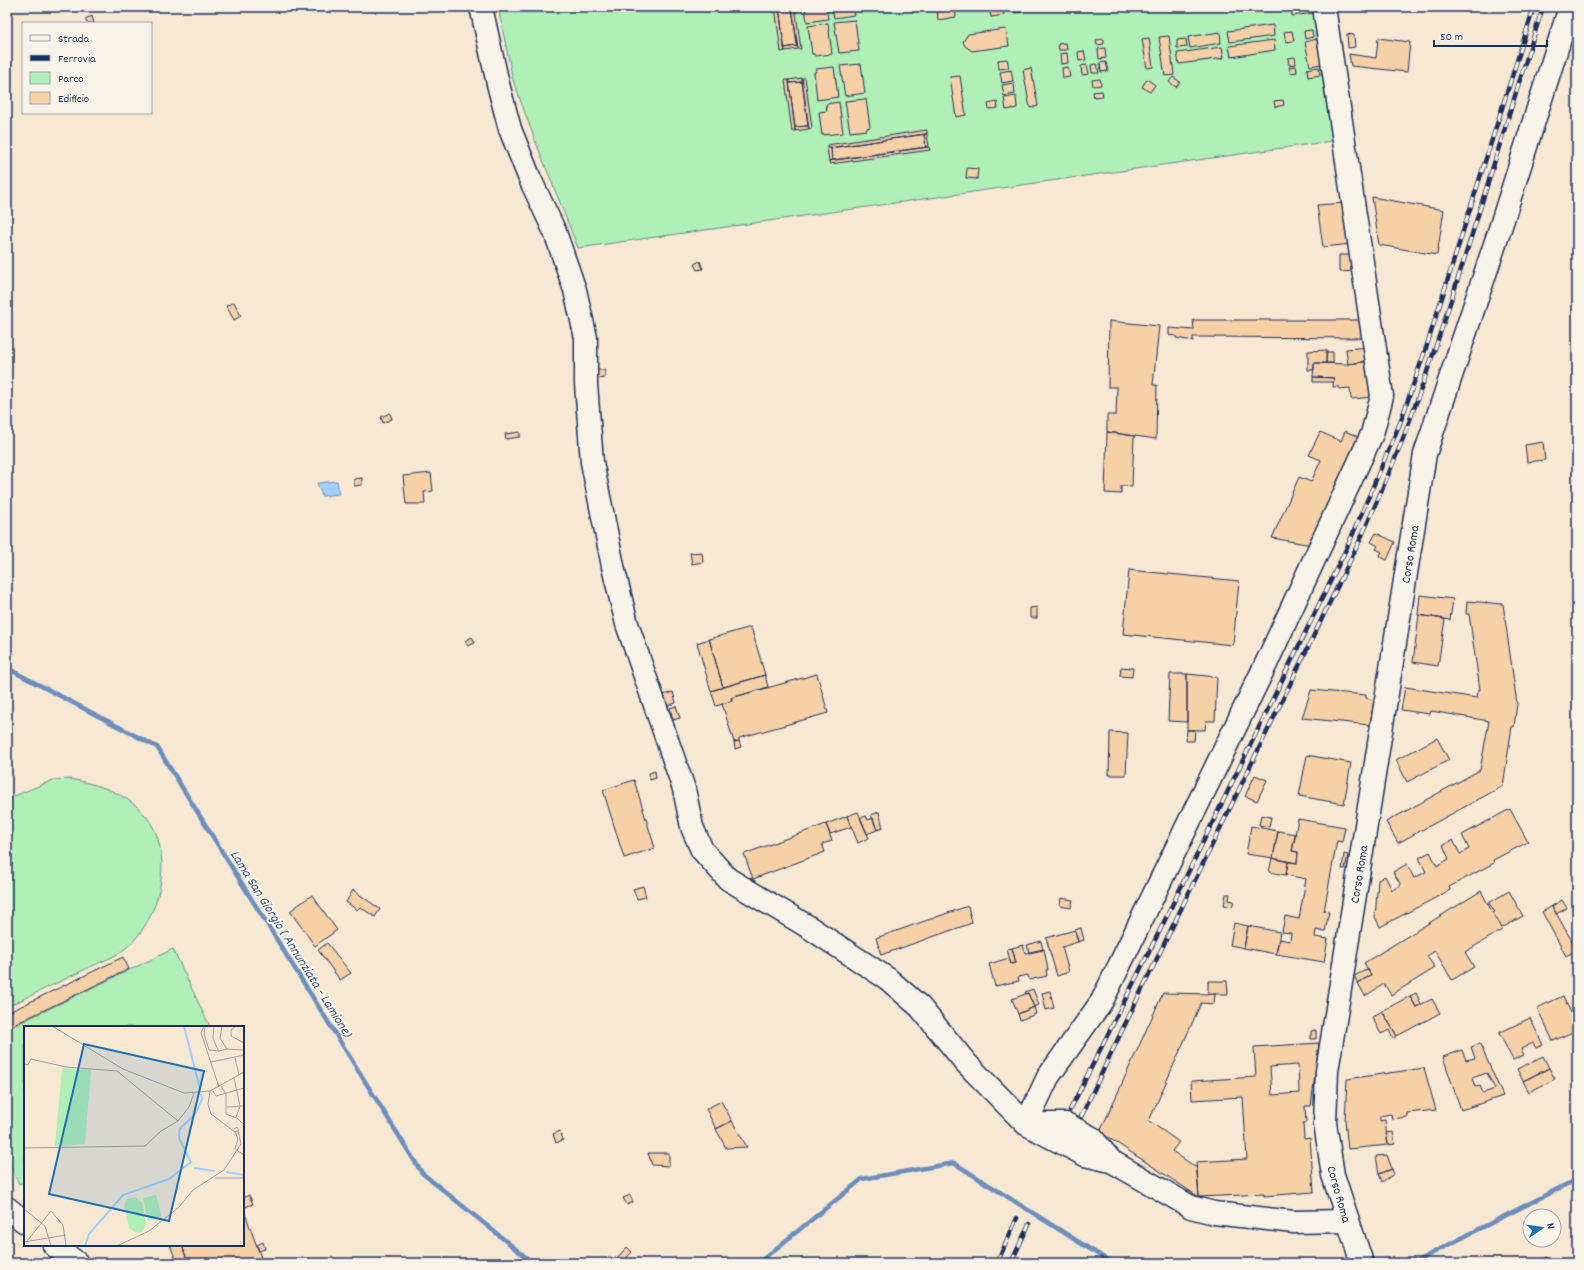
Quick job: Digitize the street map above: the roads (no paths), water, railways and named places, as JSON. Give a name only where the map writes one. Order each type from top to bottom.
[{"type":"street","points":[[481,7],[498,84],[510,129],[530,179],[555,232],[575,290],[586,338],[586,384],[592,462],[607,541],[627,624],[684,789],[692,827],[702,850],[728,879],[807,926],[888,979],[920,1006],[966,1063],[1026,1124],[1085,1155],[1111,1161],[1191,1206],[1214,1213],[1294,1222],[1347,1221]]},
{"type":"street","points":[[1026,1124],[1048,1077],[1102,1001],[1269,657],[1372,434],[1382,396],[1324,7]]},
{"type":"street","name":"Corso Roma","points":[[1362,1263],[1333,1175],[1325,1123],[1327,1070],[1420,482],[1425,454],[1498,235],[1570,7]]},
{"type":"street","points":[[7,1208],[24,1221]]},
{"type":"street","points":[[55,1246],[77,1263]]},
{"type":"water","points":[[337,481],[339,494],[322,496],[317,483]]},
{"type":"waterway","name":"Lama San Giorgio ( Annunziata - Lamione)","points":[[7,668],[157,747],[422,1173],[533,1263]]},
{"type":"waterway","name":"Lama San Giorgio ( Annunziata - Lamione)","points":[[758,1263],[862,1179],[954,1163],[1112,1263]]},
{"type":"waterway","name":"Lama San Giorgio ( Annunziata - Lamione)","points":[[1413,1263],[1577,1179]]},
{"type":"railway","points":[[1070,1110],[1160,930],[1349,543],[1400,423],[1427,345],[1534,7]]},
{"type":"railway","points":[[1081,1117],[1360,540],[1393,464],[1411,417],[1446,315],[1543,7]]},
{"type":"railway","points":[[997,1263],[1017,1218]]},
{"type":"railway","points":[[1011,1263],[1029,1224]]}]
